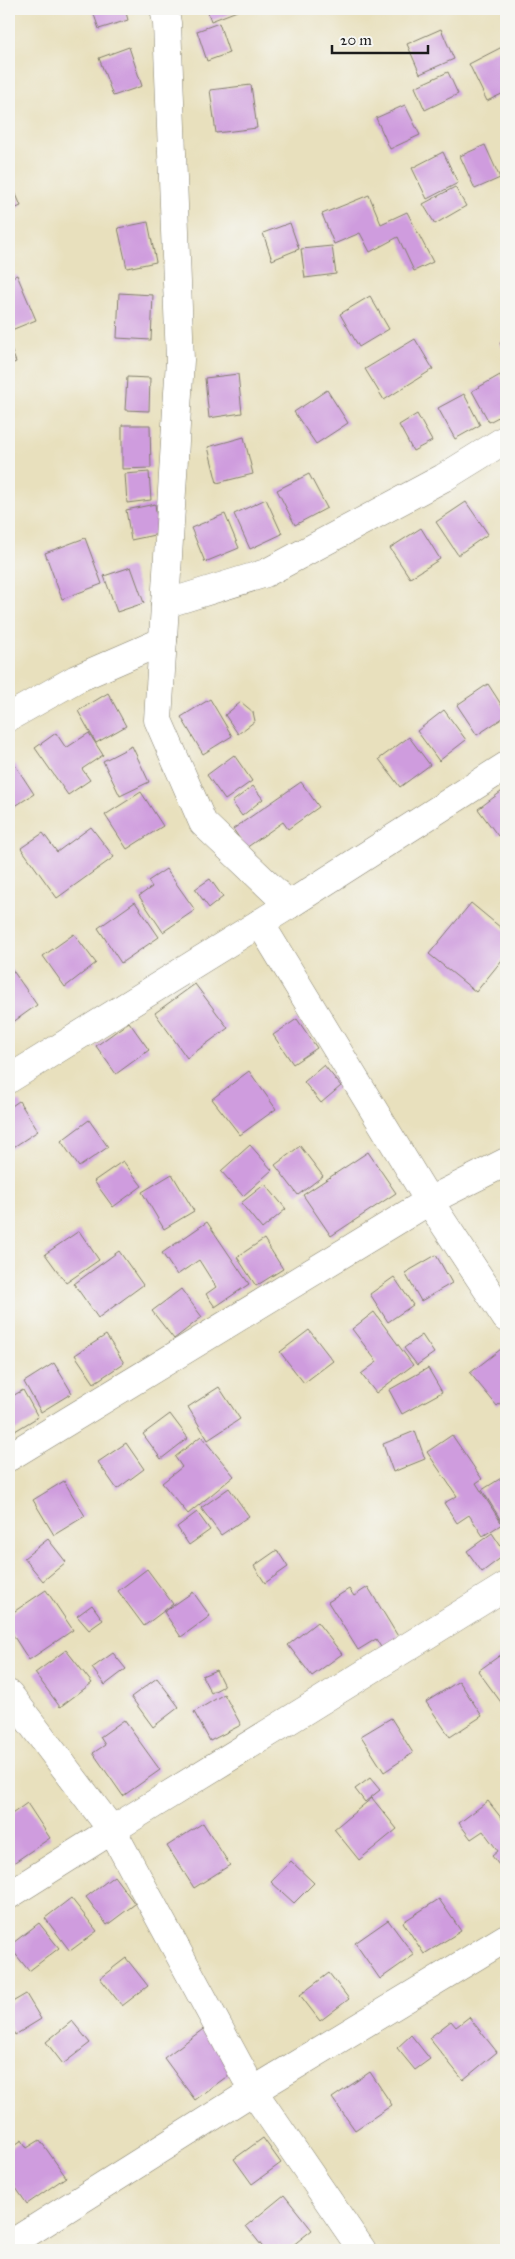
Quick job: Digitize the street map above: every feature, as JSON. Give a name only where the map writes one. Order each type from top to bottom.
[{"type":"street","points":[[164,9],[167,23],[180,360],[158,720],[204,823],[289,905]]},
{"type":"street","points":[[165,604],[266,573],[443,478],[506,439]]},
{"type":"street","points":[[9,717],[76,679],[163,641]]},
{"type":"street","points":[[9,1079],[289,905],[506,766]]},
{"type":"street","points":[[260,923],[429,1201],[506,1318]]},
{"type":"street","points":[[9,1457],[429,1201],[506,1162]]},
{"type":"street","points":[[9,1895],[506,1586]]},
{"type":"street","points":[[9,1694],[112,1830],[253,2090],[362,2250]]},
{"type":"street","points":[[9,2245],[253,2090],[506,1938]]},
{"type":"building","points":[[92,9],[125,9],[128,20],[99,29]]},
{"type":"building","points":[[207,9],[237,9],[237,11],[211,21]]},
{"type":"building","points":[[219,23],[229,53],[207,61],[197,31]]},
{"type":"building","points":[[441,29],[454,59],[420,74],[407,44]]},
{"type":"building","points":[[504,46],[506,51],[506,92],[487,101],[469,64]]},
{"type":"building","points":[[129,47],[142,86],[113,96],[99,58]]},
{"type":"building","points":[[448,72],[458,94],[425,110],[415,87]]},
{"type":"building","points":[[251,85],[257,128],[216,133],[210,90]]},
{"type":"building","points":[[405,105],[420,135],[390,149],[376,118]]},
{"type":"building","points":[[485,145],[500,178],[475,189],[460,156]]},
{"type":"building","points":[[443,152],[458,183],[427,199],[412,168]]},
{"type":"building","points":[[9,178],[21,206],[9,211]]},
{"type":"building","points":[[455,187],[466,206],[435,224],[423,204]]},
{"type":"building","points":[[369,195],[381,224],[407,212],[433,262],[414,271],[398,237],[370,252],[360,233],[334,244],[322,214]]},
{"type":"building","points":[[148,222],[156,262],[127,268],[118,228]]},
{"type":"building","points":[[290,223],[299,249],[272,260],[263,233]]},
{"type":"building","points":[[332,246],[336,274],[305,278],[301,249]]},
{"type":"building","points":[[17,275],[36,320],[9,331],[9,278]]},
{"type":"building","points":[[119,293],[153,295],[151,340],[117,338]]},
{"type":"building","points":[[370,296],[389,329],[359,347],[340,314]]},
{"type":"building","points":[[415,339],[433,369],[384,400],[365,369]]},
{"type":"building","points":[[506,340],[506,353],[500,343]]},
{"type":"building","points":[[9,344],[16,362],[9,365]]},
{"type":"building","points":[[238,374],[242,413],[209,418],[205,378]]},
{"type":"building","points":[[500,375],[506,387],[506,413],[489,422],[472,391]]},
{"type":"building","points":[[127,377],[150,378],[149,411],[125,410]]},
{"type":"building","points":[[327,390],[348,423],[316,444],[294,412]]},
{"type":"building","points":[[464,394],[480,425],[455,439],[438,408]]},
{"type":"building","points":[[417,414],[432,441],[413,451],[399,425]]},
{"type":"building","points":[[122,425],[150,425],[151,468],[122,469]]},
{"type":"building","points":[[244,437],[253,474],[217,483],[208,447]]},
{"type":"building","points":[[149,472],[151,500],[127,503],[125,474]]},
{"type":"building","points":[[309,474],[327,508],[295,525],[277,490]]},
{"type":"building","points":[[266,499],[282,534],[250,549],[234,514]]},
{"type":"building","points":[[466,502],[488,534],[458,555],[436,522]]},
{"type":"building","points":[[155,504],[159,534],[131,540],[126,510]]},
{"type":"building","points":[[225,514],[239,548],[205,562],[191,528]]},
{"type":"building","points":[[421,528],[440,559],[410,578],[390,548]]},
{"type":"building","points":[[85,538],[102,584],[62,599],[45,553]]},
{"type":"building","points":[[131,567],[144,603],[117,612],[104,576]]},
{"type":"building","points":[[488,684],[506,712],[506,716],[477,735],[457,705]]},
{"type":"building","points":[[108,693],[126,726],[96,743],[78,711]]},
{"type":"building","points":[[210,699],[232,736],[203,754],[181,717]]},
{"type":"building","points":[[241,702],[253,712],[255,721],[238,734],[225,715]]},
{"type":"building","points":[[444,710],[466,740],[439,761],[417,731]]},
{"type":"building","points":[[56,733],[66,748],[89,733],[103,755],[82,769],[90,780],[68,795],[35,748]]},
{"type":"building","points":[[409,737],[430,765],[400,787],[379,759]]},
{"type":"building","points":[[132,746],[149,782],[120,796],[103,761]]},
{"type":"building","points":[[234,755],[252,781],[225,800],[207,775]]},
{"type":"building","points":[[15,765],[34,794],[9,810],[9,768]]},
{"type":"building","points":[[301,782],[319,807],[288,829],[283,822],[246,848],[233,829]]},
{"type":"building","points":[[253,786],[263,799],[242,816],[232,802]]},
{"type":"building","points":[[505,789],[506,831],[498,836],[478,809]]},
{"type":"building","points":[[141,792],[163,826],[127,849],[105,815]]},
{"type":"building","points":[[91,827],[114,857],[57,898],[21,848],[43,833],[57,852]]},
{"type":"building","points":[[166,869],[195,910],[163,932],[139,896],[152,887],[148,881]]},
{"type":"building","points":[[210,879],[223,897],[209,908],[195,889]]},
{"type":"building","points":[[135,902],[159,937],[121,963],[98,928]]},
{"type":"building","points":[[471,903],[506,932],[506,955],[476,992],[429,954]]},
{"type":"building","points":[[74,934],[96,963],[65,987],[43,956]]},
{"type":"building","points":[[9,965],[37,1005],[9,1025]]},
{"type":"building","points":[[195,984],[228,1028],[187,1058],[155,1013]]},
{"type":"building","points":[[297,1019],[317,1048],[293,1064],[273,1035]]},
{"type":"building","points":[[129,1022],[149,1050],[116,1074],[96,1046]]},
{"type":"building","points":[[324,1065],[341,1086],[321,1103],[304,1082]]},
{"type":"building","points":[[249,1071],[276,1109],[240,1135],[212,1099]]},
{"type":"building","points":[[19,1101],[38,1131],[9,1150],[9,1108]]},
{"type":"building","points":[[89,1120],[108,1147],[79,1167],[61,1141]]},
{"type":"building","points":[[250,1145],[272,1170],[243,1196],[221,1171]]},
{"type":"building","points":[[300,1146],[323,1176],[298,1195],[275,1165]]},
{"type":"building","points":[[368,1152],[396,1193],[331,1236],[303,1195]]},
{"type":"building","points":[[123,1161],[142,1186],[113,1207],[94,1181]]},
{"type":"building","points":[[172,1174],[194,1211],[164,1229],[142,1192]]},
{"type":"building","points":[[265,1184],[286,1209],[262,1229],[241,1203]]},
{"type":"building","points":[[207,1222],[249,1284],[215,1307],[206,1294],[216,1287],[199,1260],[177,1275],[162,1253]]},
{"type":"building","points":[[79,1231],[99,1260],[66,1283],[45,1254]]},
{"type":"building","points":[[264,1239],[283,1269],[256,1286],[237,1257]]},
{"type":"building","points":[[119,1251],[143,1285],[98,1318],[74,1284]]},
{"type":"building","points":[[436,1255],[452,1283],[421,1301],[405,1273]]},
{"type":"building","points":[[394,1277],[413,1305],[388,1322],[370,1294]]},
{"type":"building","points":[[181,1289],[202,1317],[174,1339],[152,1311]]},
{"type":"building","points":[[374,1312],[413,1365],[376,1393],[361,1374],[377,1362],[352,1329]]},
{"type":"building","points":[[309,1330],[333,1361],[304,1383],[280,1352]]},
{"type":"building","points":[[106,1335],[124,1363],[94,1383],[75,1355]]},
{"type":"building","points":[[422,1335],[434,1353],[417,1365],[404,1348]]},
{"type":"building","points":[[501,1349],[506,1356],[506,1398],[497,1406],[470,1373]]},
{"type":"building","points":[[54,1363],[72,1393],[41,1412],[24,1382]]},
{"type":"building","points":[[428,1368],[442,1392],[402,1414],[389,1390]]},
{"type":"building","points":[[219,1387],[240,1419],[208,1440],[188,1407]]},
{"type":"building","points":[[23,1390],[38,1417],[15,1431],[9,1420],[9,1398]]},
{"type":"building","points":[[170,1414],[188,1438],[161,1459],[143,1434]]},
{"type":"building","points":[[415,1431],[425,1459],[393,1472],[383,1444]]},
{"type":"building","points":[[452,1435],[482,1479],[476,1483],[502,1524],[483,1536],[469,1515],[457,1523],[444,1503],[457,1496],[427,1452]]},
{"type":"building","points":[[201,1436],[234,1476],[188,1514],[162,1483],[182,1467],[175,1457]]},
{"type":"building","points":[[126,1443],[144,1469],[117,1489],[98,1462]]},
{"type":"building","points":[[506,1475],[506,1519],[502,1522],[482,1490]]},
{"type":"building","points":[[64,1481],[85,1516],[54,1535],[33,1500]]},
{"type":"building","points":[[229,1488],[249,1516],[221,1535],[201,1508]]},
{"type":"building","points":[[197,1512],[210,1530],[189,1545],[177,1527]]},
{"type":"building","points":[[492,1533],[506,1554],[482,1572],[467,1551]]},
{"type":"building","points":[[48,1539],[66,1562],[43,1581],[24,1558]]},
{"type":"building","points":[[277,1550],[288,1567],[265,1583],[254,1566]]},
{"type":"building","points":[[147,1569],[173,1604],[144,1626],[118,1591]]},
{"type":"building","points":[[368,1587],[399,1638],[382,1649],[376,1639],[358,1650],[328,1602],[349,1589],[354,1596]]},
{"type":"building","points":[[46,1590],[73,1630],[29,1660],[9,1629],[9,1615]]},
{"type":"building","points":[[193,1592],[210,1616],[181,1637],[164,1612]]},
{"type":"building","points":[[92,1605],[103,1620],[89,1630],[77,1616]]},
{"type":"building","points":[[317,1622],[342,1654],[312,1676],[288,1645]]},
{"type":"building","points":[[66,1650],[92,1683],[60,1707],[35,1673]]},
{"type":"building","points":[[113,1653],[126,1669],[105,1685],[92,1668]]},
{"type":"building","points":[[502,1654],[506,1660],[506,1709],[478,1671]]},
{"type":"building","points":[[216,1670],[224,1686],[211,1693],[202,1676]]},
{"type":"building","points":[[157,1678],[179,1707],[153,1727],[131,1697]]},
{"type":"building","points":[[459,1681],[482,1716],[450,1737],[426,1702]]},
{"type":"building","points":[[224,1694],[241,1725],[210,1741],[194,1712]]},
{"type":"building","points":[[391,1718],[413,1753],[384,1772],[361,1736]]},
{"type":"building","points":[[124,1720],[160,1770],[123,1796],[93,1753],[105,1745],[100,1737]]},
{"type":"building","points":[[370,1778],[380,1790],[365,1802],[355,1789]]},
{"type":"building","points":[[372,1798],[397,1829],[359,1860],[334,1829]]},
{"type":"building","points":[[488,1801],[506,1824],[506,1860],[499,1865],[492,1856],[498,1851],[483,1831],[471,1839],[459,1823]]},
{"type":"building","points":[[27,1803],[50,1838],[9,1866],[9,1816]]},
{"type":"building","points":[[203,1823],[230,1865],[194,1888],[167,1846]]},
{"type":"building","points":[[291,1861],[314,1883],[294,1903],[271,1882]]},
{"type":"building","points":[[114,1876],[135,1904],[107,1925],[86,1897]]},
{"type":"building","points":[[71,1898],[97,1931],[70,1951],[45,1918]]},
{"type":"building","points":[[439,1899],[461,1931],[424,1954],[403,1922]]},
{"type":"building","points":[[388,1920],[414,1955],[380,1979],[355,1943]]},
{"type":"building","points":[[39,1923],[59,1948],[29,1971],[9,1946]]},
{"type":"building","points":[[126,1958],[148,1986],[122,2006],[100,1978]]},
{"type":"building","points":[[329,1973],[349,1999],[320,2021],[300,1995]]},
{"type":"building","points":[[26,1994],[41,2019],[15,2035],[9,2023],[9,2004]]},
{"type":"building","points":[[469,2017],[497,2052],[463,2080],[429,2038],[451,2021],[456,2027]]},
{"type":"building","points":[[72,2021],[90,2043],[63,2064],[46,2042]]},
{"type":"building","points":[[206,2027],[237,2069],[195,2100],[164,2058]]},
{"type":"building","points":[[411,2035],[430,2059],[415,2070],[397,2048]]},
{"type":"building","points":[[370,2072],[392,2105],[355,2130],[332,2098]]},
{"type":"building","points":[[263,2138],[281,2163],[252,2184],[234,2159]]},
{"type":"building","points":[[22,2140],[27,2148],[40,2140],[66,2177],[27,2204],[9,2178],[9,2149]]},
{"type":"building","points":[[284,2195],[312,2230],[287,2250],[265,2250],[246,2226]]}]
